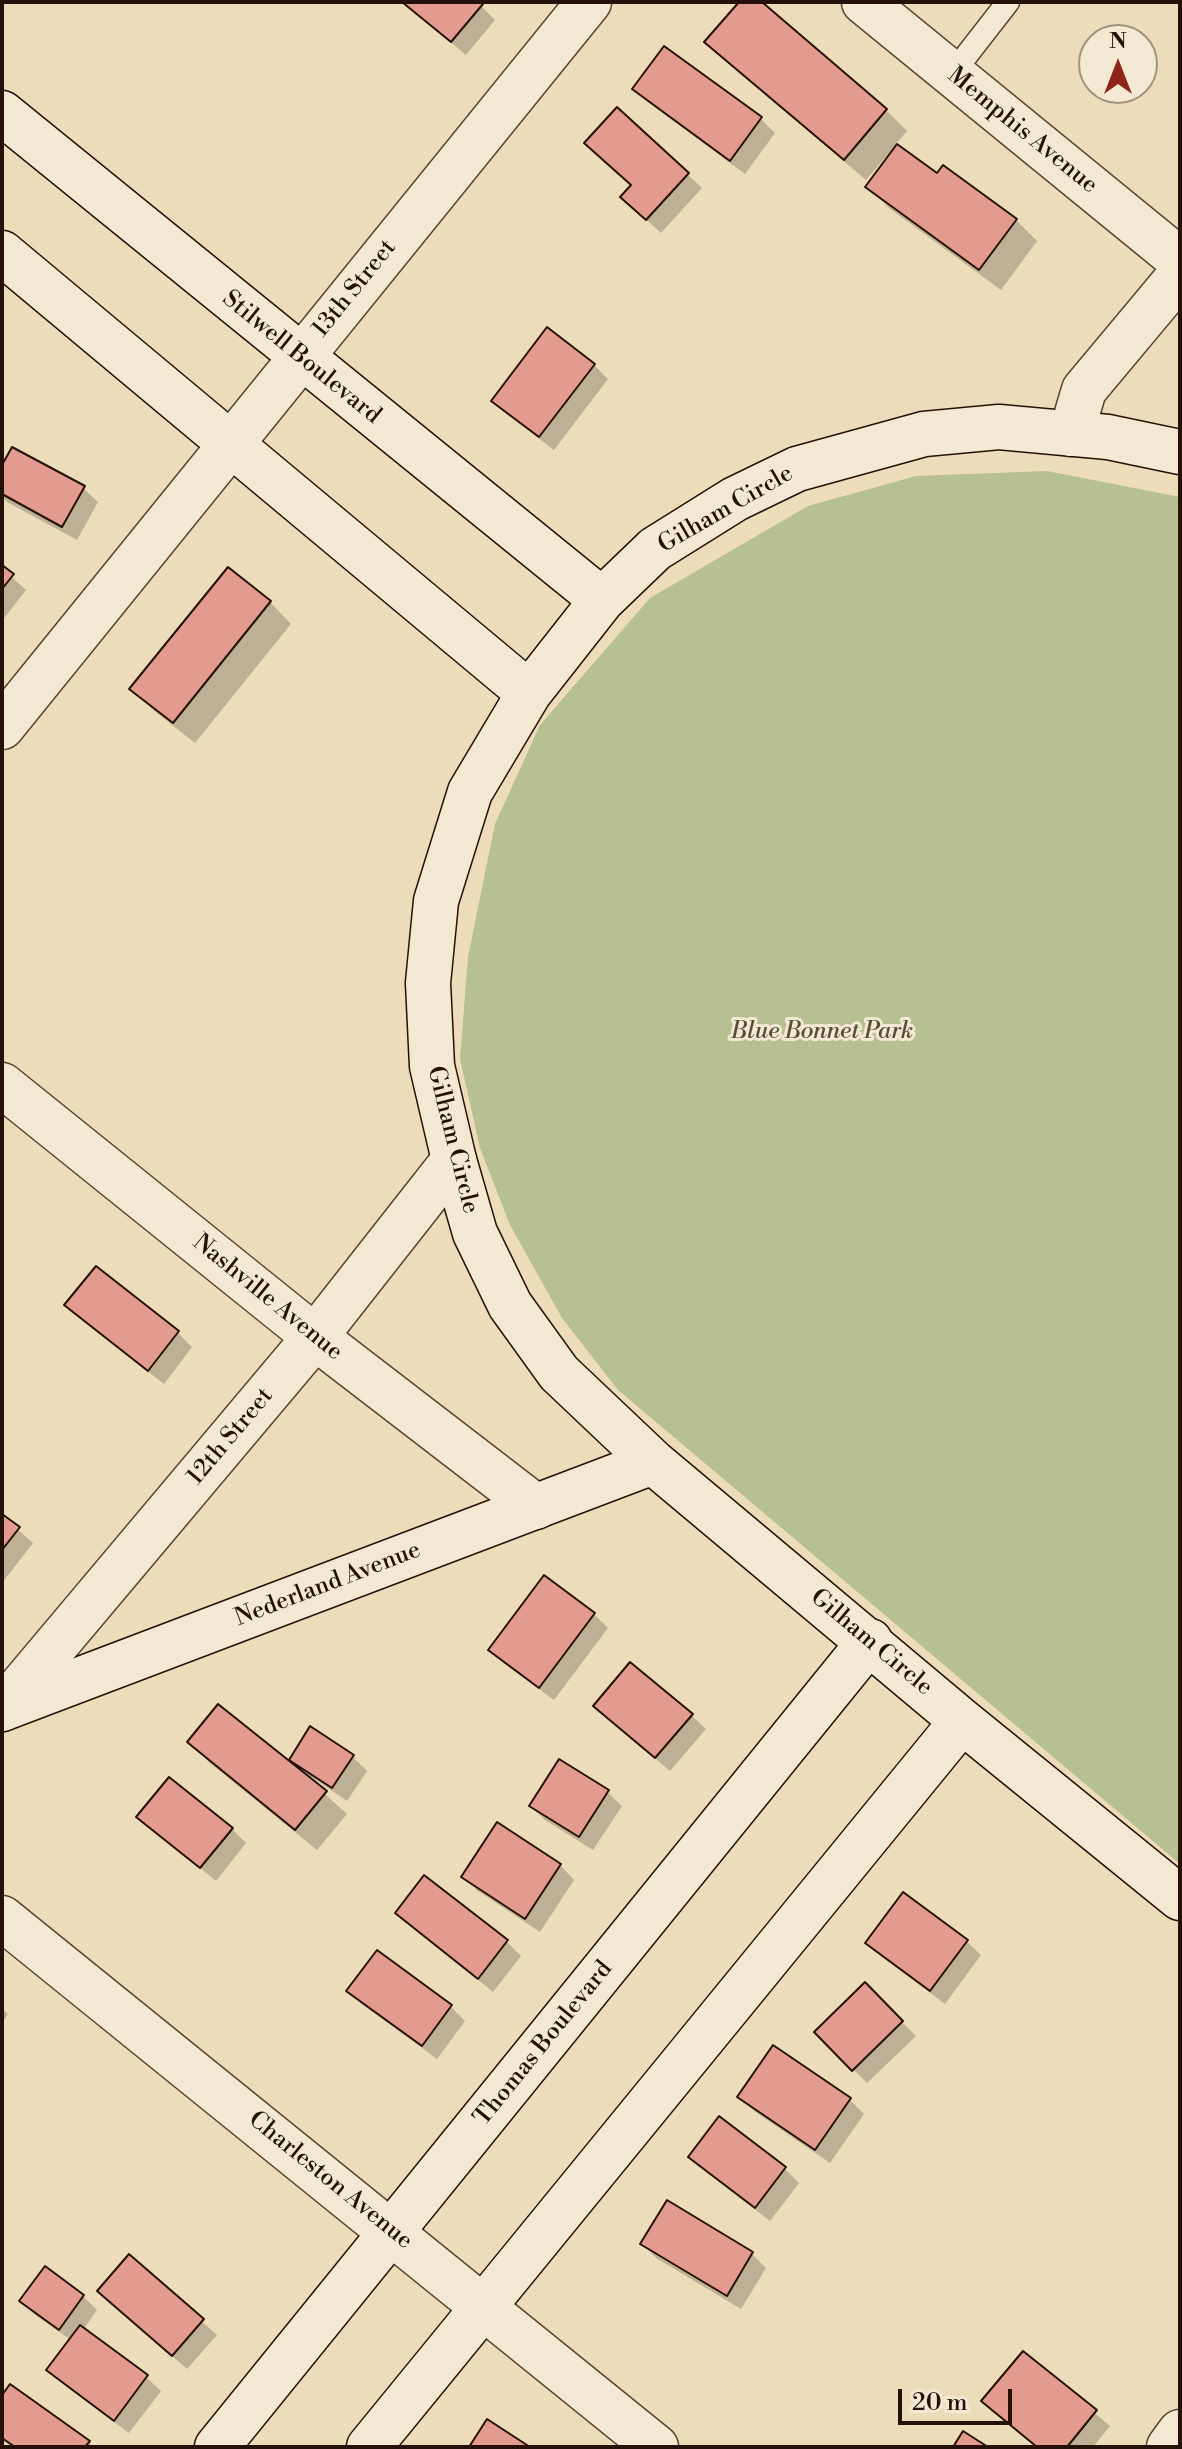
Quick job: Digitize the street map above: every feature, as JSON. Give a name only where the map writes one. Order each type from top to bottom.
[{"type":"street","name":"13th Street","points":[[2,727],[589,2]]},
{"type":"street","name":"Memphis Avenue","points":[[864,2],[1180,260]]},
{"type":"street","name":"Stilwell Boulevard","points":[[2,113],[602,600]]},
{"type":"street","points":[[2,253],[529,693]]},
{"type":"street","points":[[1071,434],[1084,390],[1180,275]]},
{"type":"street","name":"Gilham Circle","points":[[1180,452],[1108,437],[999,427],[924,434],[797,469],[735,499],[655,549],[602,600],[529,693],[470,792],[436,901],[428,983],[432,1066],[475,1233],[510,1305],[559,1373],[653,1462],[962,1721],[1180,1898]]},
{"type":"street","name":"Nashville Avenue","points":[[2,1085],[315,1337],[536,1507]]},
{"type":"street","name":"12th Street","points":[[2,1709],[315,1337],[454,1160]]},
{"type":"street","name":"Nederland Avenue","points":[[2,1709],[653,1462]]},
{"type":"street","name":"Thomas Boulevard","points":[[224,2441],[870,1641]]},
{"type":"street","points":[[369,2447],[962,1721]]},
{"type":"street","name":"Charleston Avenue","points":[[2,1918],[656,2447]]},
{"type":"street","points":[[1169,2447],[1180,2432]]},
{"type":"lane","points":[[952,74],[1008,2]]},
{"type":"green space","name":"Blue Bonnet Park","points":[[1047,471],[1180,497],[1180,1864],[618,1390],[562,1318],[510,1225],[480,1148],[460,1059],[468,957],[495,824],[540,725],[650,598],[808,506],[916,476]]},
{"type":"building","points":[[402,2],[480,2],[483,4],[451,42]]},
{"type":"building","points":[[739,2],[762,2],[887,109],[844,160],[704,42]]},
{"type":"building","points":[[664,46],[762,117],[730,161],[632,89]]},
{"type":"building","points":[[617,107],[689,173],[646,220],[620,197],[631,185],[584,143]]},
{"type":"building","points":[[897,144],[937,173],[943,165],[1017,219],[979,270],[865,187]]},
{"type":"building","points":[[547,327],[595,364],[539,437],[491,401]]},
{"type":"building","points":[[12,447],[85,486],[62,527],[2,494],[2,465]]},
{"type":"building","points":[[2,565],[14,574],[2,589]]},
{"type":"building","points":[[228,567],[271,601],[173,723],[129,689]]},
{"type":"building","points":[[96,1266],[179,1331],[148,1371],[64,1305]]},
{"type":"building","points":[[2,1514],[20,1527],[2,1550]]},
{"type":"building","points":[[544,1575],[595,1613],[539,1688],[488,1650]]},
{"type":"building","points":[[630,1662],[693,1714],[655,1758],[593,1706]]},
{"type":"building","points":[[218,1704],[327,1791],[295,1830],[187,1742]]},
{"type":"building","points":[[310,1726],[354,1755],[332,1788],[289,1760]]},
{"type":"building","points":[[559,1759],[609,1790],[579,1837],[529,1806]]},
{"type":"building","points":[[169,1777],[233,1828],[200,1868],[136,1817]]},
{"type":"building","points":[[497,1822],[561,1864],[525,1919],[461,1877]]},
{"type":"building","points":[[424,1875],[508,1940],[478,1979],[395,1913]]},
{"type":"building","points":[[903,1892],[968,1940],[930,1991],[865,1943]]},
{"type":"building","points":[[377,1950],[452,2005],[422,2046],[346,1991]]},
{"type":"building","points":[[865,1982],[903,2021],[852,2071],[814,2032]]},
{"type":"building","points":[[773,2045],[851,2098],[815,2150],[737,2097]]},
{"type":"building","points":[[719,2116],[786,2167],[755,2208],[688,2157]]},
{"type":"building","points":[[667,2200],[753,2252],[727,2296],[640,2244]]},
{"type":"building","points":[[129,2254],[204,2319],[172,2356],[97,2291]]},
{"type":"building","points":[[45,2266],[84,2295],[59,2330],[19,2301]]},
{"type":"building","points":[[80,2325],[148,2375],[114,2421],[46,2370]]},
{"type":"building","points":[[1023,2351],[1097,2410],[1067,2447],[1037,2447],[981,2401]]},
{"type":"building","points":[[10,2384],[90,2441],[85,2447],[15,2447],[2,2438],[2,2395]]},
{"type":"building","points":[[487,2419],[530,2447],[469,2447]]},
{"type":"building","points":[[963,2431],[988,2447],[953,2447]]}]
